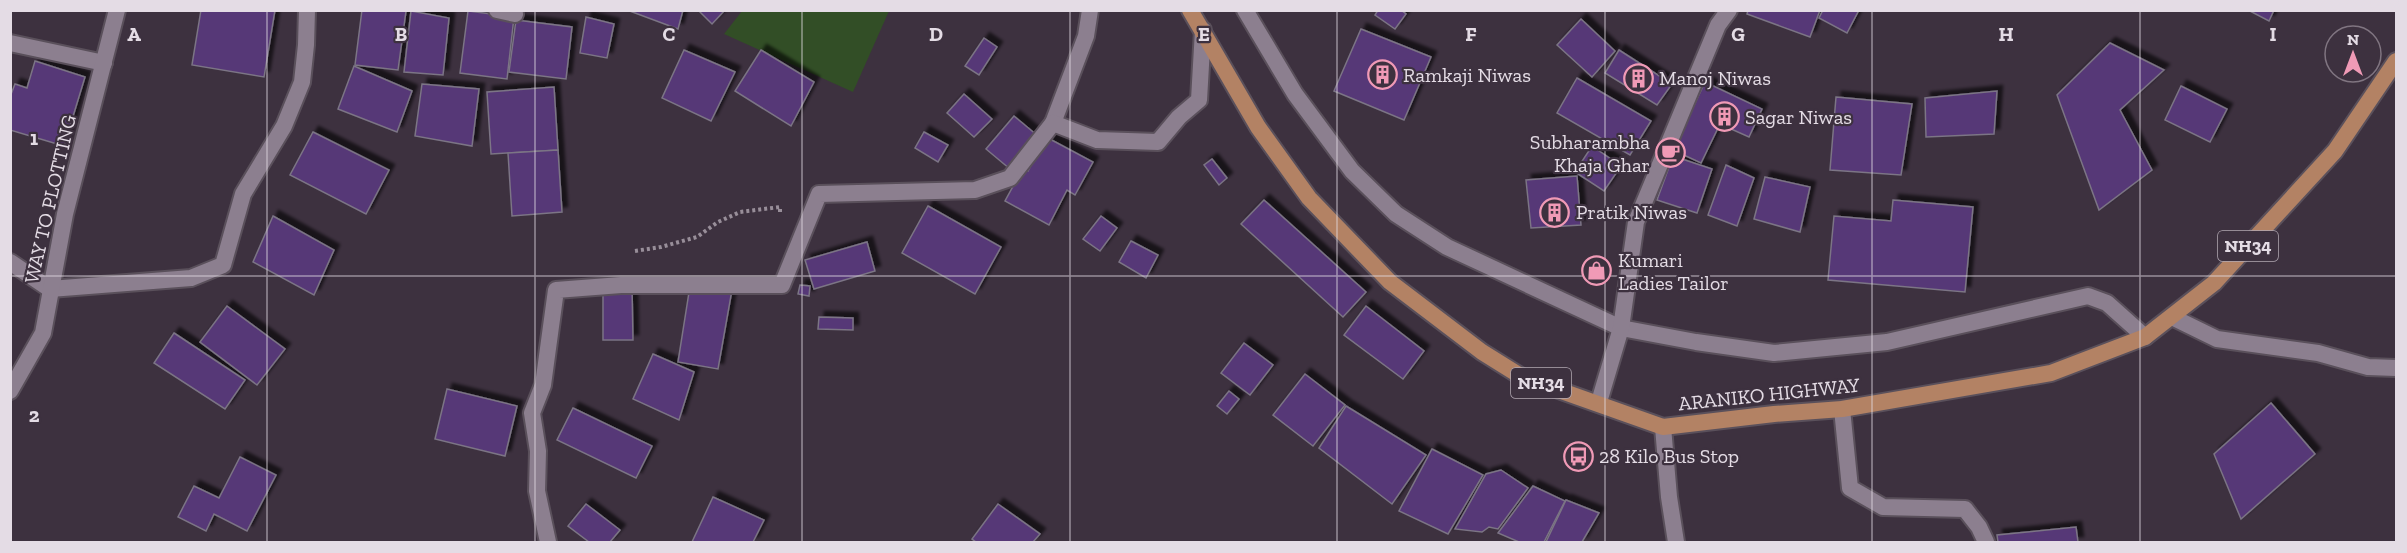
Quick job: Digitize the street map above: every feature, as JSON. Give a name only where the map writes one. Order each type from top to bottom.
[{"type":"highway","name":"ARANIKO HIGHWAY","points":[[1190,10],[1258,127],[1309,198],[1390,282],[1482,352],[1522,377],[1599,402],[1663,427],[1774,414],[1842,410],[2051,373],[2145,337],[2214,283],[2335,151],[2397,61]]},
{"type":"street","name":"WAY TO PLOTTING","points":[[10,391],[42,333],[65,214],[117,10]]},
{"type":"street","points":[[10,262],[51,289],[191,278],[223,266],[243,194],[284,126],[302,82],[307,10]]},
{"type":"street","points":[[497,10],[514,14]]},
{"type":"street","points":[[548,543],[537,491],[538,451],[532,413],[543,385],[556,290],[621,285],[782,285],[819,194],[975,190],[1010,178],[1053,123],[1086,36],[1090,10]]},
{"type":"street","points":[[1245,10],[1296,94],[1352,171],[1396,214],[1447,247],[1621,328],[1696,342],[1774,352],[1887,342],[2088,296],[2107,303],[2145,337]]},
{"type":"street","points":[[1599,402],[1621,328],[1636,222],[1718,25],[1729,10]]},
{"type":"street","points":[[1053,123],[1097,140],[1158,142],[1179,117],[1198,100],[1203,30]]},
{"type":"street","points":[[10,43],[104,63]]},
{"type":"street","points":[[2172,317],[2217,339],[2318,352],[2368,367],[2397,368]]},
{"type":"street","points":[[1842,410],[1850,488],[1883,507],[1965,509],[1979,527],[1986,543]]},
{"type":"street","points":[[1663,427],[1669,497],[1676,543]]},
{"type":"path","points":[[635,251],[698,237],[718,222],[740,212],[780,207],[780,218]]},
{"type":"green space","points":[[742,11],[889,11],[853,92],[724,34]]},
{"type":"building","points":[[201,10],[275,10],[264,77],[192,65]]},
{"type":"building","points":[[362,10],[406,11],[398,70],[355,65]]},
{"type":"building","points":[[627,10],[683,10],[678,29]]},
{"type":"building","points":[[698,10],[725,10],[712,24]]},
{"type":"building","points":[[1378,10],[1401,10],[1406,14],[1395,29],[1375,15]]},
{"type":"building","points":[[1748,10],[1820,10],[1810,37],[1747,14]]},
{"type":"building","points":[[1823,10],[1859,10],[1847,33],[1819,18]]},
{"type":"building","points":[[2248,10],[2274,10],[2269,21]]},
{"type":"building","points":[[411,11],[449,18],[443,75],[404,72]]},
{"type":"building","points":[[468,11],[514,17],[507,79],[460,73]]},
{"type":"building","points":[[586,17],[614,24],[607,58],[580,53]]},
{"type":"building","points":[[1581,19],[1615,51],[1592,77],[1557,45]]},
{"type":"building","points":[[516,20],[572,27],[566,79],[509,72]]},
{"type":"building","name":"Ramkaji Niwas","points":[[1361,29],[1431,57],[1404,120],[1334,91]]},
{"type":"building","points":[[984,38],[997,47],[979,75],[965,66]]},
{"type":"building","points":[[2110,43],[2164,70],[2120,110],[2152,170],[2099,210],[2057,95]]},
{"type":"building","points":[[684,50],[735,72],[711,121],[662,98]]},
{"type":"building","points":[[761,50],[814,82],[791,126],[735,91]]},
{"type":"building","name":"Manoj Niwas","points":[[1619,50],[1672,84],[1657,105],[1605,73]]},
{"type":"building","points":[[35,61],[85,77],[64,146],[10,130],[10,97],[15,84],[27,88]]},
{"type":"building","points":[[354,66],[412,91],[397,132],[338,109]]},
{"type":"building","points":[[1577,78],[1651,121],[1630,155],[1557,113]]},
{"type":"building","name":"Sagar Niwas","points":[[1705,82],[1762,109],[1749,137],[1720,124],[1701,163],[1673,150]]},
{"type":"building","points":[[422,84],[479,89],[472,146],[415,136]]},
{"type":"building","points":[[2181,86],[2227,109],[2210,142],[2165,120]]},
{"type":"building","points":[[554,87],[558,150],[491,154],[487,92]]},
{"type":"building","points":[[1997,91],[1994,134],[1926,137],[1925,98]]},
{"type":"building","points":[[964,94],[992,119],[974,137],[947,113]]},
{"type":"building","points":[[1836,97],[1912,104],[1901,175],[1830,170]]},
{"type":"building","points":[[1014,116],[1038,136],[1010,169],[986,149]]},
{"type":"building","points":[[313,132],[389,170],[366,214],[290,175]]},
{"type":"building","points":[[924,132],[948,145],[938,162],[915,148]]},
{"type":"building","points":[[1046,137],[1093,162],[1075,195],[1067,190],[1049,225],[1005,201],[1023,168],[1028,171]]},
{"type":"building","points":[[1592,146],[1621,166],[1604,191],[1575,172]]},
{"type":"building","points":[[558,150],[562,212],[512,216],[508,153]]},
{"type":"building","points":[[1673,156],[1712,169],[1697,213],[1657,200]]},
{"type":"building","points":[[1212,159],[1227,178],[1219,185],[1204,165]]},
{"type":"building","points":[[1726,165],[1754,178],[1737,226],[1708,215]]},
{"type":"building","name":"Pratik Niwas","points":[[1577,176],[1581,225],[1531,228],[1526,180]]},
{"type":"building","points":[[1765,177],[1810,187],[1800,232],[1754,219]]},
{"type":"building","points":[[1264,200],[1366,292],[1343,317],[1241,224]]},
{"type":"building","points":[[1893,200],[1973,207],[1965,292],[1828,280],[1834,216],[1891,221]]},
{"type":"building","points":[[928,206],[1001,247],[975,294],[902,253]]},
{"type":"building","points":[[273,216],[334,250],[314,295],[253,262]]},
{"type":"building","points":[[1101,216],[1117,228],[1100,251],[1083,239]]},
{"type":"building","points":[[1131,241],[1158,255],[1146,278],[1119,262]]},
{"type":"building","points":[[867,242],[875,271],[814,289],[805,260]]},
{"type":"building","points":[[800,285],[810,286],[809,296],[798,294]]},
{"type":"building","points":[[690,286],[732,290],[718,369],[678,362]]},
{"type":"building","points":[[603,287],[632,287],[633,340],[603,340]]},
{"type":"building","points":[[227,306],[285,349],[257,385],[200,342]]},
{"type":"building","points":[[1366,306],[1424,351],[1403,379],[1344,335]]},
{"type":"building","points":[[819,317],[853,318],[853,330],[818,329]]},
{"type":"building","points":[[174,333],[245,380],[225,409],[154,363]]},
{"type":"building","points":[[1244,343],[1273,365],[1250,395],[1221,373]]},
{"type":"building","points":[[653,354],[694,372],[679,420],[633,399]]},
{"type":"building","points":[[1305,374],[1345,405],[1313,446],[1273,415]]},
{"type":"building","points":[[447,389],[517,406],[505,456],[435,439]]},
{"type":"building","points":[[1229,391],[1239,399],[1227,414],[1217,406]]},
{"type":"building","points":[[2271,403],[2315,454],[2241,519],[2214,454]]},
{"type":"building","points":[[1346,406],[1426,455],[1392,504],[1319,448]]},
{"type":"building","points":[[573,408],[652,446],[636,478],[557,440]]},
{"type":"building","points":[[1432,449],[1483,475],[1448,534],[1399,511]]},
{"type":"building","points":[[240,457],[276,475],[247,531],[214,514],[206,531],[178,517],[194,486],[219,498]]},
{"type":"building","points":[[1501,470],[1528,488],[1498,529],[1489,527],[1482,532],[1455,529],[1486,474]]},
{"type":"building","points":[[1533,486],[1565,501],[1544,542],[1519,542],[1498,533]]},
{"type":"building","points":[[713,497],[764,520],[753,542],[692,542]]},
{"type":"building","points":[[1566,500],[1599,513],[1582,542],[1546,542]]},
{"type":"building","points":[[586,504],[620,530],[610,542],[589,542],[568,526]]},
{"type":"building","points":[[998,504],[1040,534],[1033,542],[976,542],[972,539]]},
{"type":"building","points":[[2076,527],[2078,542],[1998,542],[1997,535]]},
{"type":"place","name":"Ramkaji Niwas","points":[[1382,75]]},
{"type":"place","name":"Manoj Niwas","points":[[1638,78]]},
{"type":"place","name":"Sagar Niwas","points":[[1724,117]]},
{"type":"place","name":"Subharambha Khaja Ghar","points":[[1671,153]]},
{"type":"place","name":"Pratik Niwas","points":[[1555,212]]},
{"type":"place","name":"Kumari Ladies Tailor","points":[[1597,271]]},
{"type":"place","name":"28 Kilo Bus Stop","points":[[1578,456]]}]
